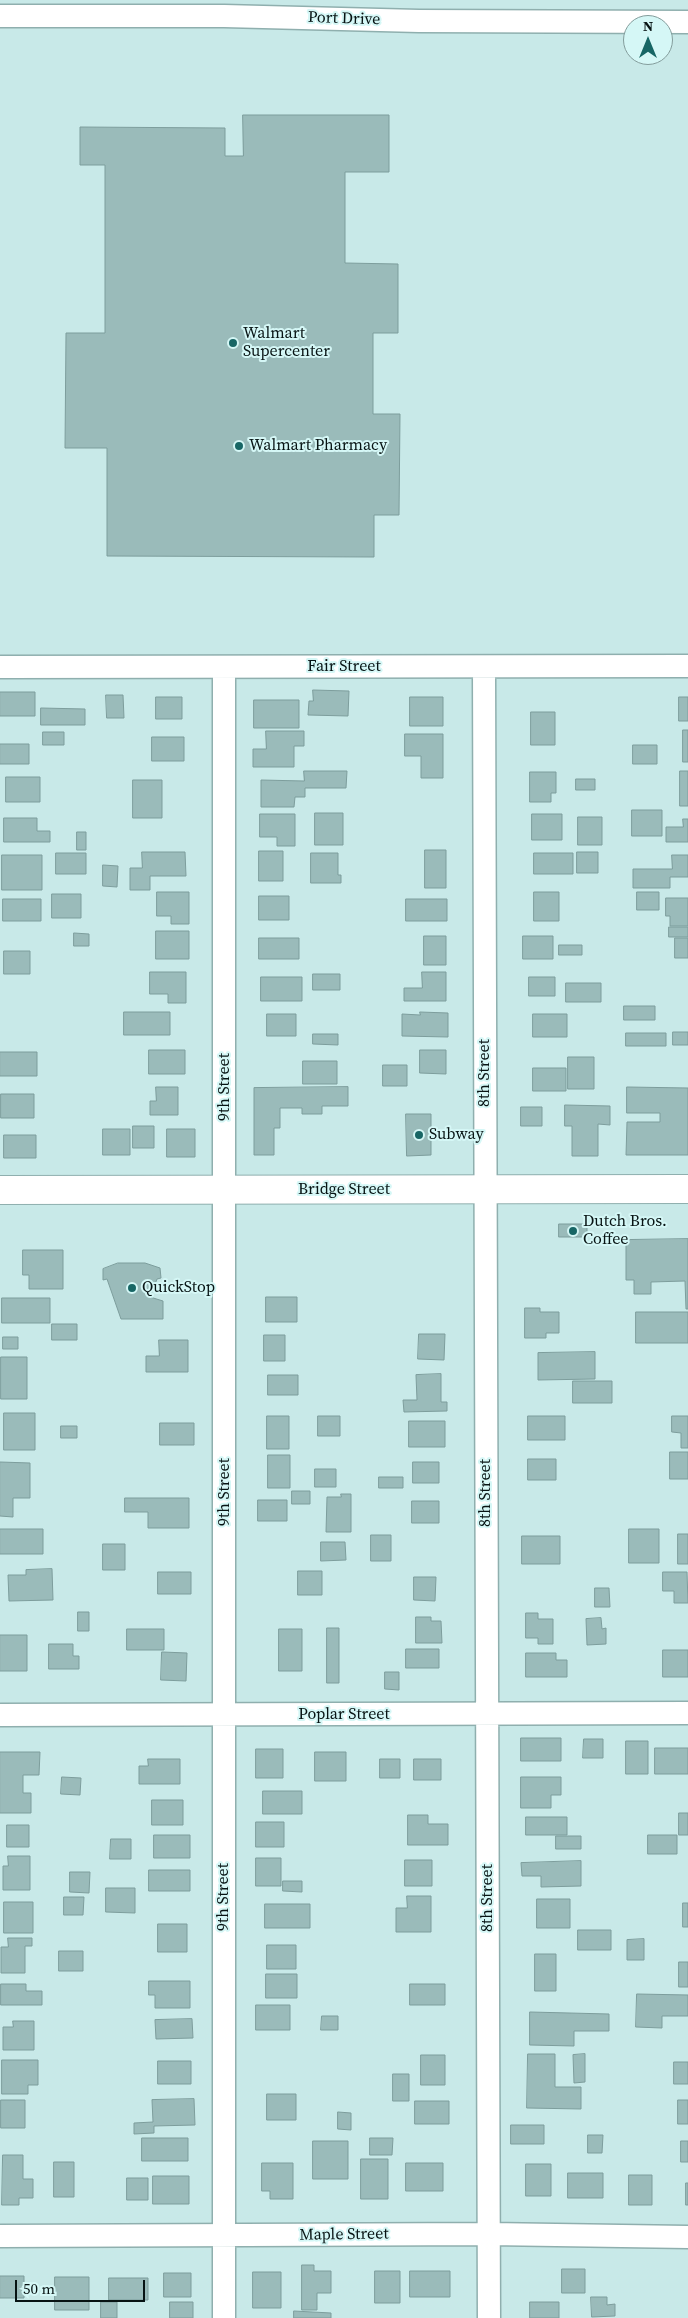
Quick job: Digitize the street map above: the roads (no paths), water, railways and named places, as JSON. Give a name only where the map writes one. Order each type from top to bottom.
[{"type":"highway","name":"Bridge Street","points":[[0,1190],[688,1188]]},
{"type":"street","name":"Port Drive","points":[[0,16],[224,8],[419,21],[688,22]]},
{"type":"street","name":"Fair Street","points":[[0,667],[484,668],[688,666]]},
{"type":"street","name":"9th Street","points":[[224,667],[224,2318]]},
{"type":"street","name":"8th Street","points":[[484,668],[489,2318]]},
{"type":"street","name":"Poplar Street","points":[[0,1715],[688,1713]]},
{"type":"street","name":"Maple Street","points":[[0,2236],[224,2237],[490,2234],[688,2237]]},
{"type":"place","name":"Walmart Supercenter","points":[[233,343]]},
{"type":"place","name":"Walmart Pharmacy","points":[[239,446]]},
{"type":"place","name":"Subway","points":[[419,1135]]},
{"type":"place","name":"Dutch Bros. Coffee","points":[[573,1231]]},
{"type":"place","name":"QuickStop","points":[[132,1288]]}]
